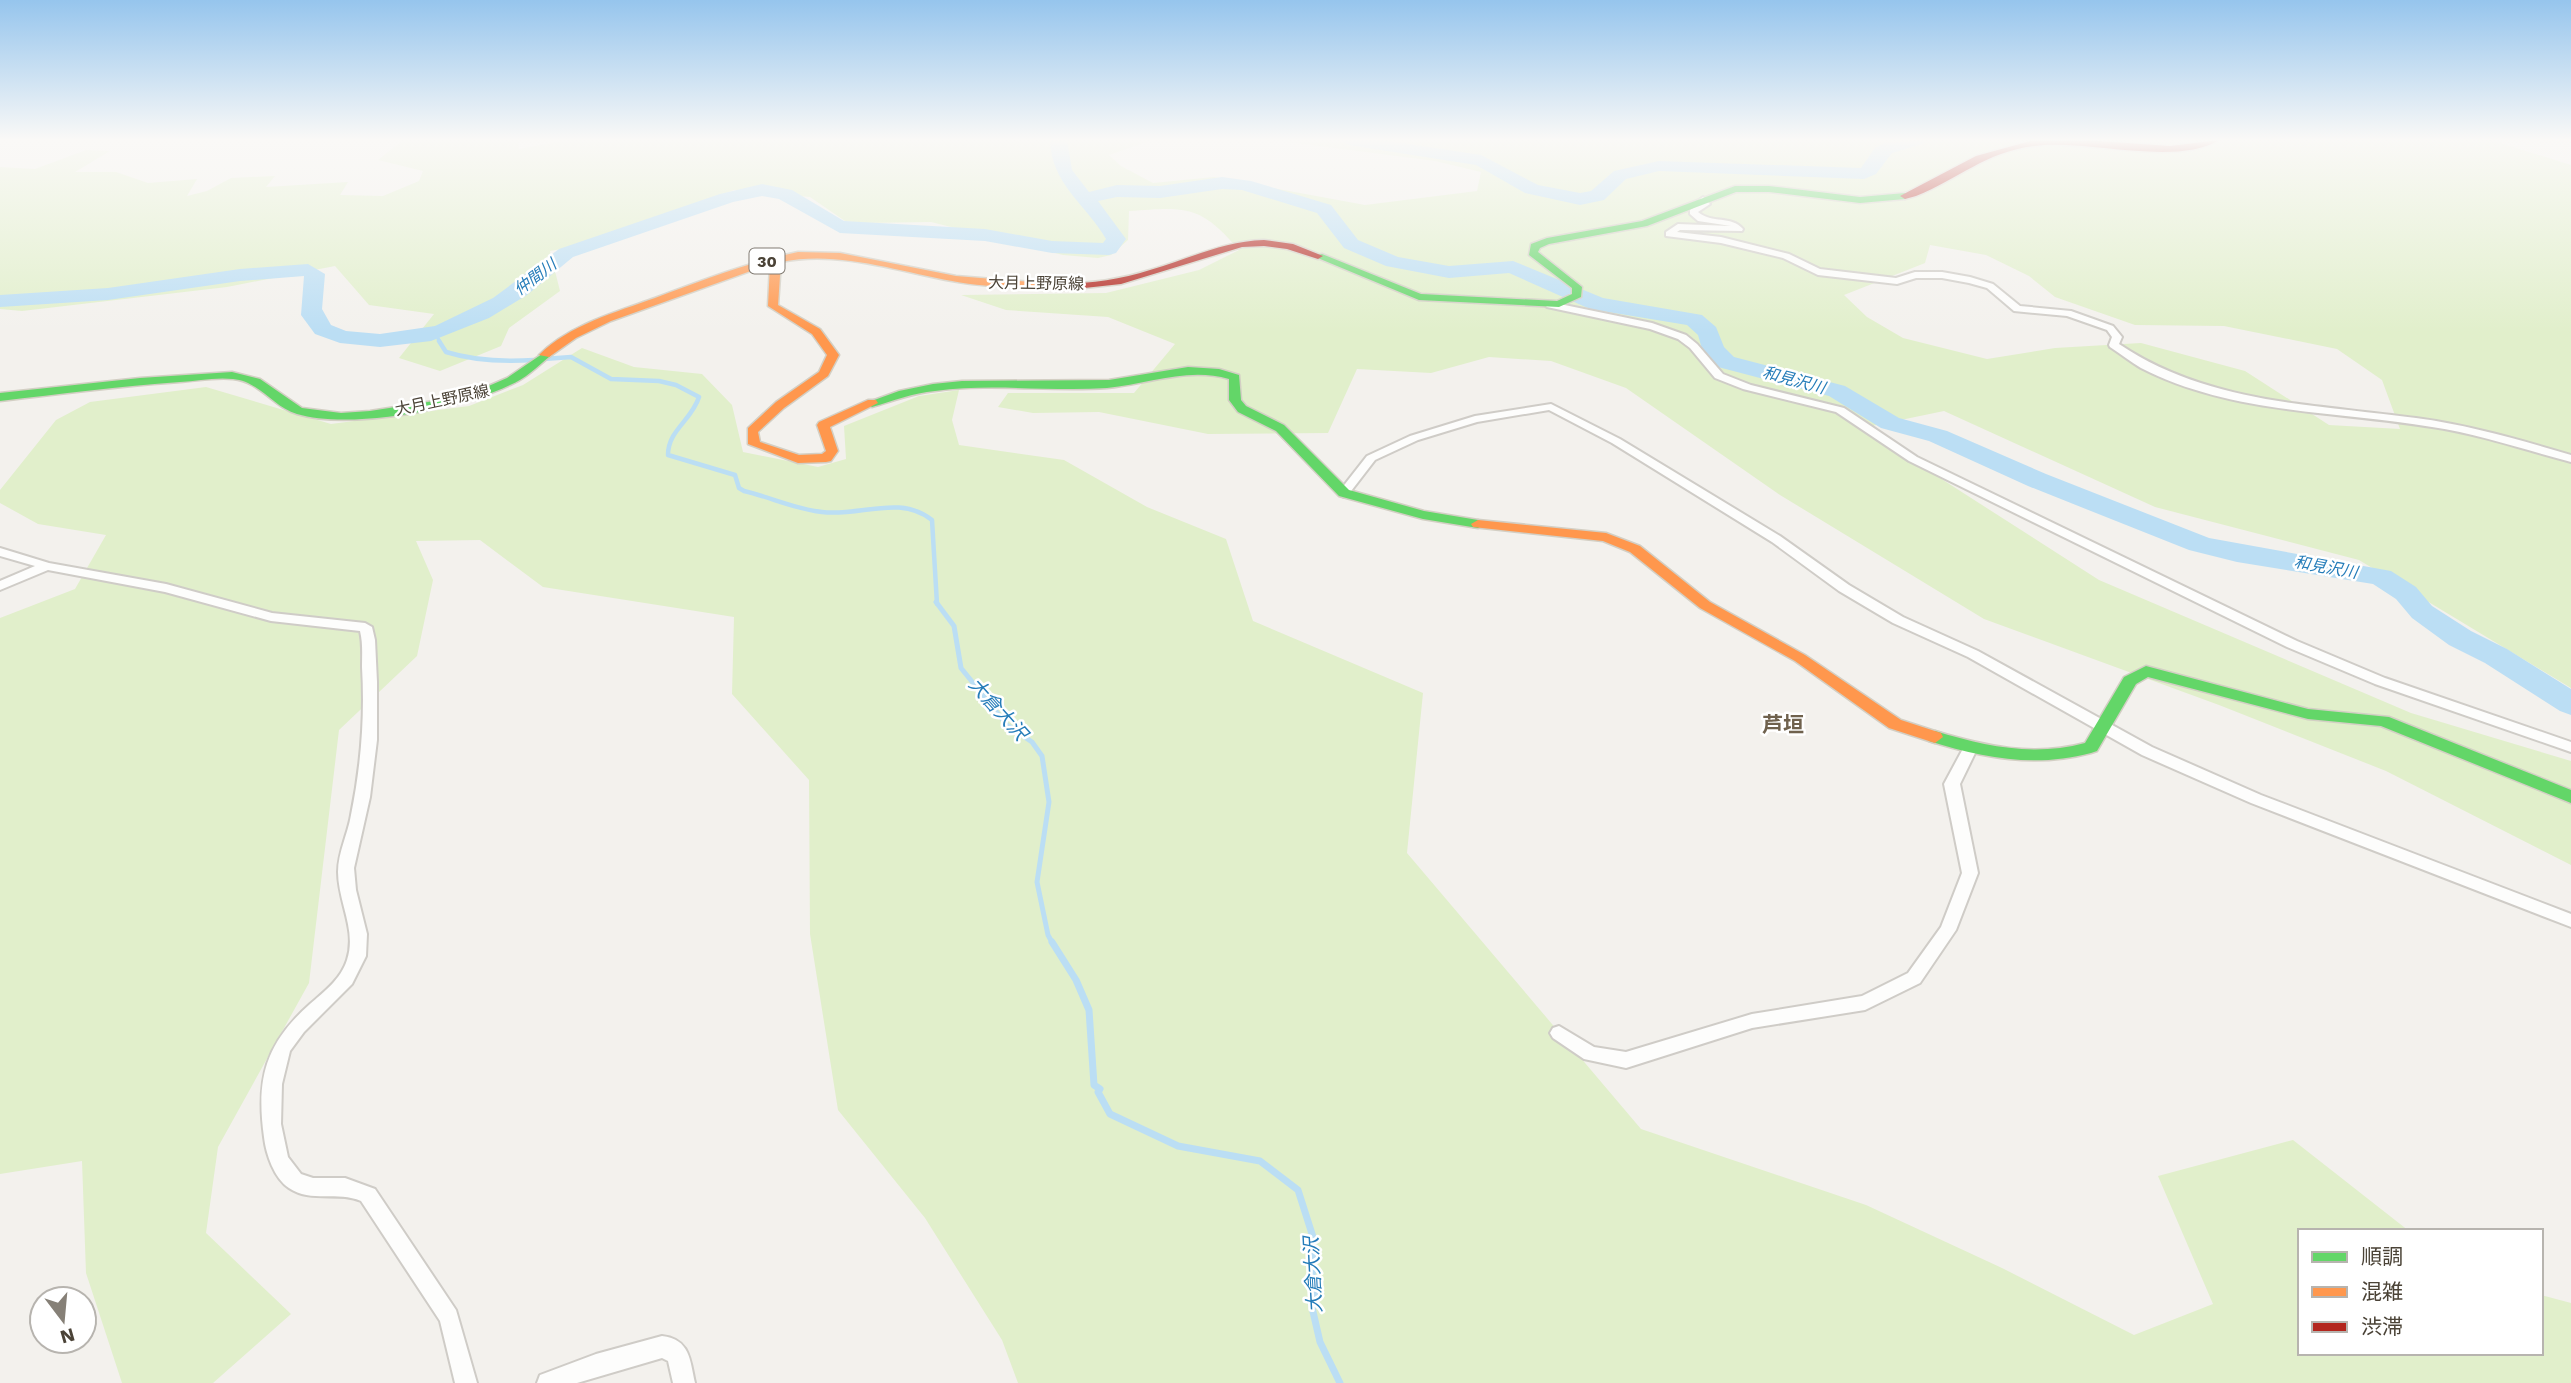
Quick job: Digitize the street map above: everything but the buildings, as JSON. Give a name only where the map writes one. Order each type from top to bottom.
[{"type":"main road","points":[[1561,302],[1577,295],[1577,287],[1536,259],[1533,253],[1535,246],[1555,239],[1645,223],[1692,205]]},
{"type":"main road","name":"大月上野原線","points":[[0,397],[162,379],[237,375],[254,380],[298,411],[315,415],[358,416],[428,406],[481,393],[507,383],[572,336],[607,318],[776,258],[832,255],[957,279],[1072,286],[1143,275],[1231,243],[1264,242],[1298,248],[1419,297],[1561,302]]},
{"type":"main road","points":[[776,258],[774,306],[819,334],[832,349],[833,359],[826,373],[782,404],[752,431],[754,444],[798,459],[826,458],[832,452],[823,425],[874,402],[937,385],[1085,385],[1136,381],[1164,372],[1216,368],[1235,377],[1235,400],[1242,409],[1280,428],[1344,493],[1362,500],[1468,522],[1606,537],[1634,550],[1705,605],[1800,658],[1895,724],[1970,749],[2033,756],[2076,752],[2091,747],[2130,681],[2137,674],[2156,672],[2308,714],[2374,720],[2402,726],[2571,797]]},
{"type":"street","points":[[1705,205],[1693,212],[1701,219],[1734,224],[1739,229],[1678,228],[1670,234],[1721,240],[1786,256],[1818,272],[1897,281],[1915,275],[1942,275],[1970,280],[1990,286],[2017,309],[2068,313],[2110,328],[2117,337],[2114,345],[2129,358],[2195,385],[2266,404],[2471,431],[2571,459]]},
{"type":"street","points":[[1561,302],[1676,335],[1699,350],[1707,366],[1719,376],[1747,387],[1840,410],[1923,464],[2292,644],[2380,681],[2571,747]]},
{"type":"street","points":[[1344,493],[1371,458],[1414,438],[1475,419],[1551,407],[1616,441],[1753,525],[1898,620],[1973,654],[2105,727],[2206,778],[2571,921]]},
{"type":"street","points":[[0,552],[47,566],[166,588],[271,617],[365,627],[372,711],[359,817],[346,864],[345,884],[359,933],[358,956],[340,986],[280,1048],[271,1111],[273,1148],[286,1172],[299,1184],[311,1188],[355,1186],[368,1195],[449,1317],[466,1383]]},
{"type":"street","points":[[0,586],[47,566]]},
{"type":"street","points":[[1559,1033],[1590,1054],[1626,1060],[1752,1021],[1865,1003],[1914,978],[1948,930],[1969,873],[1952,784],[1970,749]]},
{"type":"street","points":[[548,1383],[596,1365],[662,1347],[671,1348],[678,1356],[684,1383]]},
{"type":"green space","points":[[0,205],[695,205],[590,244],[550,251],[560,291],[509,328],[501,346],[440,371],[399,358],[434,314],[369,305],[335,266],[227,287],[22,311],[0,309]]},
{"type":"green space","points":[[821,205],[2571,205],[2571,688],[2359,560],[2155,507],[1944,411],[1862,428],[2099,580],[2411,713],[2571,761],[2571,865],[2386,771],[2219,705],[1984,619],[1780,495],[1626,388],[1551,361],[1489,357],[1431,373],[1357,369],[1328,433],[1208,434],[1099,412],[1033,413],[998,407],[1008,393],[1134,393],[1175,344],[1108,317],[1006,310],[961,295],[1106,293],[1199,270],[1239,250],[1202,216],[1179,209],[1129,211],[1128,240],[1111,255],[1098,258],[1063,255],[931,222],[845,221]],"holes":[[[1930,245],[1986,255],[2029,276],[2055,297],[2135,325],[2224,326],[2337,349],[2382,380],[2400,429],[2329,425],[2245,371],[2141,343],[2055,348],[1987,359],[1903,338],[1867,317],[1844,295],[1925,263]]]},
{"type":"green space","points":[[582,348],[634,367],[702,374],[732,405],[743,452],[818,467],[846,459],[844,426],[919,396],[959,390],[952,420],[959,445],[1064,460],[1147,507],[1226,539],[1253,621],[1423,693],[1407,853],[1641,1129],[1866,1205],[2002,1268],[2134,1335],[2213,1304],[2158,1176],[2293,1140],[2406,1229],[2298,1229],[2298,1355],[2543,1355],[2543,1296],[2571,1303],[2571,1383],[1018,1383],[1002,1340],[925,1218],[838,1110],[810,934],[809,780],[732,694],[734,617],[543,587],[480,540],[416,541],[433,580],[417,656],[339,730],[309,983],[218,1147],[206,1233],[291,1314],[213,1383],[122,1383],[98,1310],[98,1285],[90,1285],[86,1273],[82,1161],[0,1174],[0,618],[75,589],[106,535],[38,524],[0,503],[0,490],[56,420],[90,402],[206,387],[331,424],[469,406],[523,385]]},
{"type":"waterway","name":"仲間川","points":[[0,301],[108,294],[240,275],[308,270],[315,274],[312,315],[323,329],[334,335],[358,339],[402,340],[443,331],[482,314],[519,290],[566,253],[708,205]]},
{"type":"waterway","name":"仲間川","points":[[803,205],[840,227],[985,235],[1052,247],[1109,249],[1116,239],[1090,205]]},
{"type":"waterway","name":"和見沢川","points":[[1309,205],[1324,209],[1351,244],[1393,262],[1449,272],[1513,267],[1598,304],[1694,320],[1708,332],[1713,349],[1726,362],[1837,391],[1890,423],[1938,436],[2037,480],[2199,544],[2237,554],[2381,577],[2406,593],[2422,612],[2460,638],[2496,656],[2571,704]]},
{"type":"waterway","name":"大倉大沢","points":[[435,333],[440,342]]},
{"type":"waterway","name":"大倉大沢","points":[[439,341],[446,352],[468,357],[501,361],[534,360]]},
{"type":"waterway","name":"大倉大沢","points":[[544,359],[571,357],[611,379],[659,381],[676,385],[699,397],[672,439],[668,455],[735,475],[739,488],[744,491],[822,512],[893,507],[919,512],[932,520],[937,603]]},
{"type":"waterway","name":"大倉大沢","points":[[937,603],[954,626],[961,668],[1007,725],[1032,742],[1042,756],[1049,802],[1037,882],[1048,935],[1053,944]]},
{"type":"waterway","name":"大倉大沢","points":[[1052,942],[1076,980],[1089,1010],[1094,1085],[1100,1089],[1098,1092],[1110,1114],[1178,1146],[1260,1161],[1298,1190],[1313,1237],[1312,1290],[1316,1294],[1311,1303],[1320,1342],[1340,1383]]},
{"type":"traffic: fast","points":[[1318,256],[1419,297],[1559,304],[1577,295],[1577,287],[1533,253],[1535,246],[1547,241],[1644,224],[1695,205]]},
{"type":"traffic: fast","points":[[0,397],[140,381],[232,375],[248,378],[263,386],[298,411],[316,415],[370,415],[434,405],[488,390],[511,380],[545,355]]},
{"type":"traffic: fast","points":[[872,403],[933,387],[990,384],[1078,386],[1125,382],[1188,371],[1219,372],[1235,377],[1235,400],[1242,409],[1280,428],[1344,493],[1423,515],[1478,524]]},
{"type":"traffic: fast","points":[[1935,737],[1973,748],[2013,755],[2052,755],[2091,747],[2130,681],[2146,671],[2308,714],[2383,721],[2571,797]]},
{"type":"traffic: slow","points":[[545,355],[572,336],[607,319],[756,264],[798,255],[840,256],[956,279],[1044,286]]},
{"type":"traffic: slow","points":[[776,258],[773,306],[816,332],[829,346],[833,355],[824,374],[780,405],[752,431],[754,444],[798,459],[826,458],[832,451],[823,425],[872,403]]},
{"type":"traffic: slow","points":[[1478,524],[1606,537],[1635,549],[1705,605],[1800,658],[1895,724],[1935,737]]},
{"type":"traffic: jam","points":[[1044,286],[1088,286],[1131,279],[1222,248],[1242,244],[1289,246],[1318,256]]},
{"type":"district","name":"芦垣","points":[[1783,724]]}]
